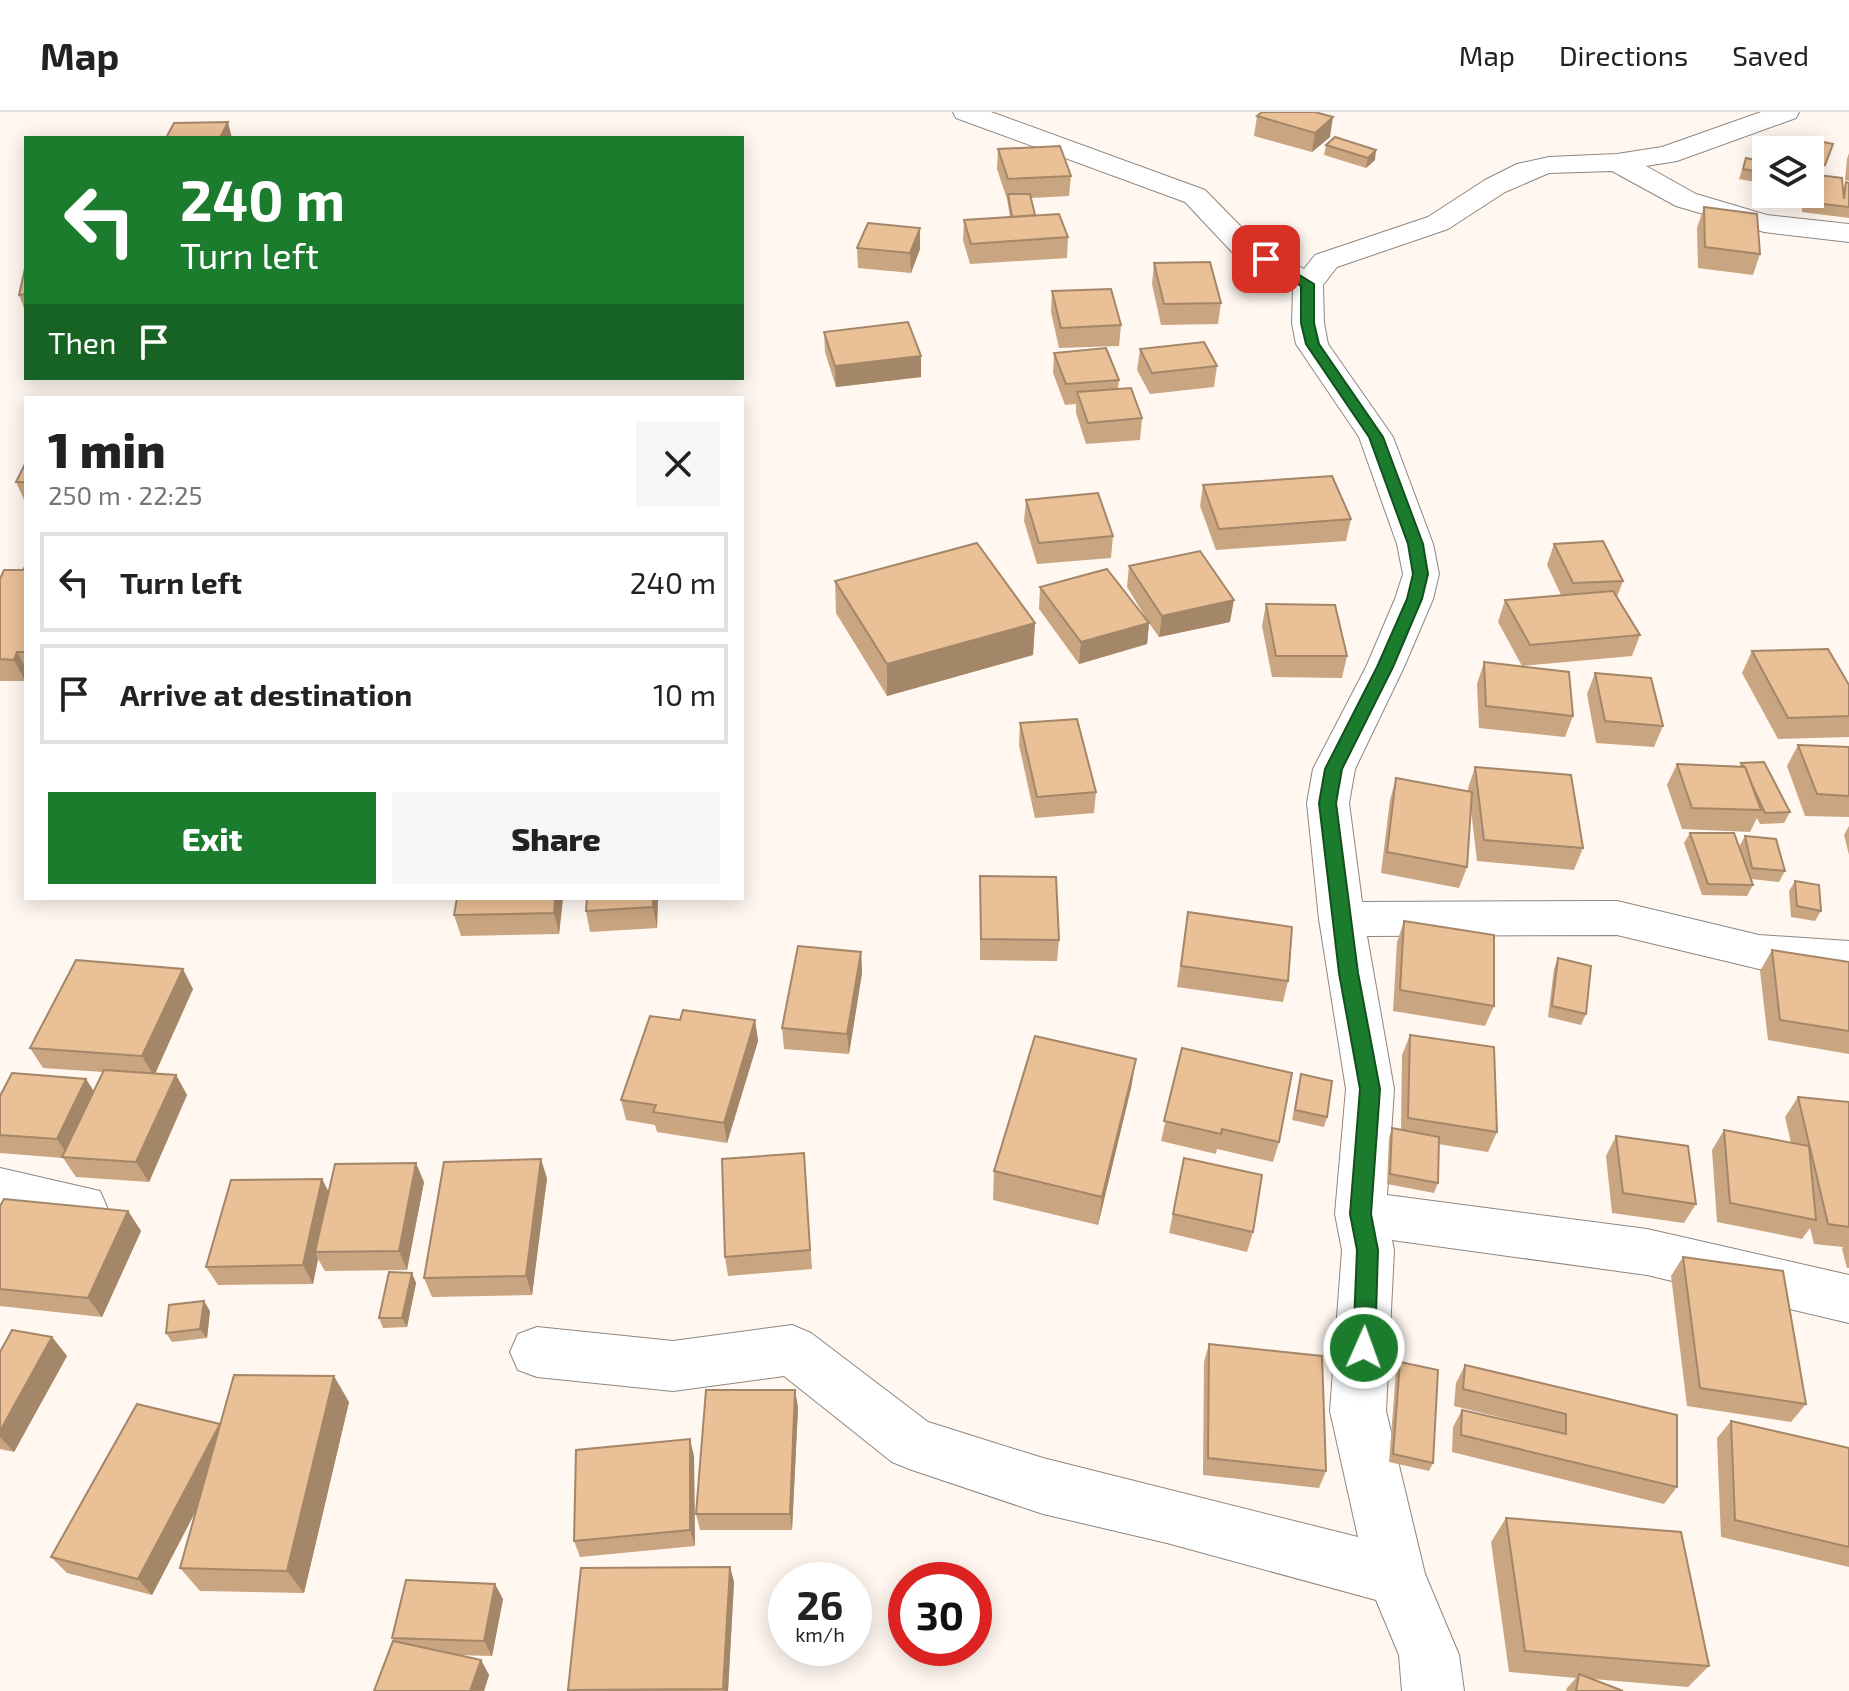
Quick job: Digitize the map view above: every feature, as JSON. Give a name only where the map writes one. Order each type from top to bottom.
[{"type":"street","points":[[966,112],[1195,196],[1244,247],[1308,284]]},
{"type":"street","points":[[1433,1691],[1429,1655],[1396,1576],[1358,1411],[1368,1250],[1360,1214],[1370,1089],[1341,919],[1328,803],[1341,751],[1385,667],[1414,599],[1421,574],[1415,544],[1376,437],[1312,344],[1308,323],[1308,284],[1326,261],[1438,223],[1495,186],[1527,170],[1568,163],[1617,162],[1667,155],[1786,112]]},
{"type":"street","points":[[1617,162],[1686,200],[1764,223],[1849,233]]},
{"type":"street","points":[[1341,919],[1617,918],[1759,952],[1849,959]]},
{"type":"street","points":[[0,1190],[82,1207]]},
{"type":"street","points":[[1360,1214],[1647,1252],[1849,1299]]},
{"type":"street","points":[[537,1352],[673,1366],[792,1350],[912,1443],[1043,1486],[1167,1515],[1396,1576]]},
{"type":"building","points":[[1262,112],[1315,112],[1333,117],[1315,133],[1257,116]]},
{"type":"building","points":[[228,122],[221,136],[167,136],[174,123]]},
{"type":"building","points":[[1335,137],[1376,150],[1368,158],[1326,145]]},
{"type":"building","points":[[1824,142],[1833,144],[1824,165]]},
{"type":"building","points":[[1060,146],[1071,176],[1008,179],[998,149]]},
{"type":"building","points":[[1746,158],[1752,159],[1752,171],[1743,169]]},
{"type":"building","points":[[1824,176],[1842,178],[1844,199],[1846,182],[1849,183],[1849,207],[1824,204]]},
{"type":"building","points":[[1008,194],[1030,194],[1035,215],[1012,217]]},
{"type":"building","points":[[1704,207],[1757,214],[1760,254],[1705,247]]},
{"type":"building","points":[[1059,214],[1068,237],[971,244],[964,220]]},
{"type":"building","points":[[868,223],[920,228],[910,253],[857,248]]},
{"type":"building","points":[[1210,262],[1221,303],[1164,304],[1154,263]]},
{"type":"building","points":[[24,273],[24,294],[19,295]]},
{"type":"building","points":[[1111,289],[1121,325],[1061,328],[1052,291]]},
{"type":"building","points":[[908,322],[921,356],[835,366],[824,332]]},
{"type":"building","points":[[1204,342],[1217,366],[1152,373],[1140,349]]},
{"type":"building","points":[[1106,348],[1119,380],[1066,384],[1054,353]]},
{"type":"building","points":[[1131,388],[1142,418],[1088,423],[1077,392]]},
{"type":"building","points":[[24,466],[24,482],[16,482]]},
{"type":"building","points":[[1332,476],[1351,519],[1219,529],[1203,485]]},
{"type":"building","points":[[1098,493],[1113,536],[1039,543],[1026,500]]},
{"type":"building","points":[[1603,541],[1623,581],[1573,583],[1554,544]]},
{"type":"building","points":[[977,543],[1035,623],[887,664],[835,581]]},
{"type":"building","points":[[1200,551],[1234,600],[1162,616],[1129,566]]},
{"type":"building","points":[[1107,569],[1149,623],[1081,642],[1040,587]]},
{"type":"building","points":[[4,570],[23,570],[24,652],[17,652],[14,660],[0,659],[0,579]]},
{"type":"building","points":[[1613,591],[1640,635],[1530,645],[1505,600]]},
{"type":"building","points":[[1266,604],[1335,605],[1347,656],[1276,656]]},
{"type":"building","points":[[1828,649],[1849,685],[1849,716],[1788,718],[1752,651]]},
{"type":"building","points":[[1484,662],[1569,672],[1573,716],[1486,706]]},
{"type":"building","points":[[1595,673],[1651,678],[1663,726],[1605,721]]},
{"type":"building","points":[[1077,719],[1096,792],[1037,797],[1020,723]]},
{"type":"building","points":[[1798,745],[1849,747],[1849,796],[1817,794]]},
{"type":"building","points":[[1764,762],[1790,812],[1765,813],[1741,763]]},
{"type":"building","points":[[1677,764],[1745,767],[1761,810],[1692,808]]},
{"type":"building","points":[[1475,767],[1571,775],[1583,848],[1484,840]]},
{"type":"building","points":[[1396,778],[1472,792],[1467,867],[1387,852]]},
{"type":"building","points":[[1690,833],[1734,833],[1753,885],[1708,884]]},
{"type":"building","points":[[1745,836],[1776,839],[1785,871],[1752,868]]},
{"type":"building","points":[[980,876],[1056,877],[1059,940],[981,939]]},
{"type":"building","points":[[1795,881],[1819,885],[1821,911],[1797,906]]},
{"type":"building","points":[[457,900],[555,900],[554,913],[454,915]]},
{"type":"building","points":[[587,900],[653,900],[653,907],[586,911]]},
{"type":"building","points":[[1188,912],[1292,927],[1288,981],[1181,966]]},
{"type":"building","points":[[1404,921],[1494,935],[1494,1006],[1400,990]]},
{"type":"building","points":[[798,946],[861,952],[847,1034],[782,1028]]},
{"type":"building","points":[[1772,950],[1849,962],[1849,1031],[1780,1020]]},
{"type":"building","points":[[1558,958],[1591,966],[1586,1014],[1552,1006]]},
{"type":"building","points":[[76,960],[183,969],[142,1056],[30,1048]]},
{"type":"building","points":[[683,1010],[755,1020],[724,1123],[653,1112],[656,1105],[621,1100],[650,1016],[680,1020]]},
{"type":"building","points":[[1410,1035],[1494,1047],[1497,1132],[1408,1118]]},
{"type":"building","points":[[1035,1036],[1136,1059],[1102,1197],[994,1171]]},
{"type":"building","points":[[1182,1048],[1292,1073],[1279,1142],[1222,1129],[1221,1134],[1164,1121]]},
{"type":"building","points":[[104,1070],[176,1075],[136,1162],[62,1157]]},
{"type":"building","points":[[12,1073],[86,1079],[57,1139],[0,1135],[0,1096]]},
{"type":"building","points":[[1301,1074],[1332,1081],[1327,1117],[1295,1110]]},
{"type":"building","points":[[1798,1097],[1849,1102],[1849,1227],[1828,1224]]},
{"type":"building","points":[[1392,1128],[1439,1137],[1438,1183],[1390,1174]]},
{"type":"building","points":[[1724,1130],[1809,1146],[1816,1220],[1730,1203]]},
{"type":"building","points":[[1616,1136],[1688,1146],[1696,1204],[1623,1193]]},
{"type":"building","points":[[804,1153],[810,1250],[725,1257],[722,1159]]},
{"type":"building","points":[[1184,1158],[1262,1175],[1253,1232],[1173,1214]]},
{"type":"building","points":[[541,1159],[526,1276],[424,1278],[444,1162]]},
{"type":"building","points":[[416,1163],[399,1251],[315,1252],[335,1164]]},
{"type":"building","points":[[322,1179],[303,1265],[206,1267],[231,1180]]},
{"type":"building","points":[[4,1199],[128,1211],[88,1298],[0,1289],[0,1206]]},
{"type":"building","points":[[1683,1257],[1783,1271],[1806,1404],[1700,1388]]},
{"type":"building","points":[[389,1272],[412,1273],[402,1318],[379,1318]]},
{"type":"building","points":[[204,1301],[200,1329],[166,1333],[169,1305]]},
{"type":"building","points":[[12,1330],[52,1337],[0,1431],[0,1352]]},
{"type":"building","points":[[1209,1344],[1322,1356],[1326,1471],[1208,1458]]},
{"type":"building","points":[[1400,1362],[1438,1370],[1433,1463],[1393,1454]]},
{"type":"building","points":[[1465,1365],[1677,1415],[1677,1487],[1461,1435],[1462,1410],[1566,1434],[1566,1414],[1463,1389]]},
{"type":"building","points":[[234,1375],[334,1376],[287,1571],[180,1568]]},
{"type":"building","points":[[706,1390],[795,1390],[790,1514],[696,1514]]},
{"type":"building","points":[[137,1404],[220,1424],[138,1579],[51,1557]]},
{"type":"building","points":[[1731,1421],[1849,1448],[1849,1547],[1735,1520]]},
{"type":"building","points":[[690,1439],[690,1530],[574,1541],[576,1450]]},
{"type":"building","points":[[1506,1518],[1681,1532],[1709,1666],[1525,1651]]},
{"type":"building","points":[[730,1567],[723,1689],[568,1690],[581,1568]]},
{"type":"building","points":[[406,1580],[495,1584],[484,1641],[392,1638]]},
{"type":"building","points":[[393,1641],[481,1660],[470,1691],[374,1691]]},
{"type":"building","points":[[1579,1674],[1623,1691],[1576,1691]]},
{"type":"route","points":[[1266,259],[1308,284],[1308,323],[1312,344],[1376,437],[1415,544],[1421,574],[1414,599],[1385,667],[1341,751],[1334,769],[1328,803],[1349,973],[1370,1089],[1360,1214],[1368,1250],[1364,1348]]}]
